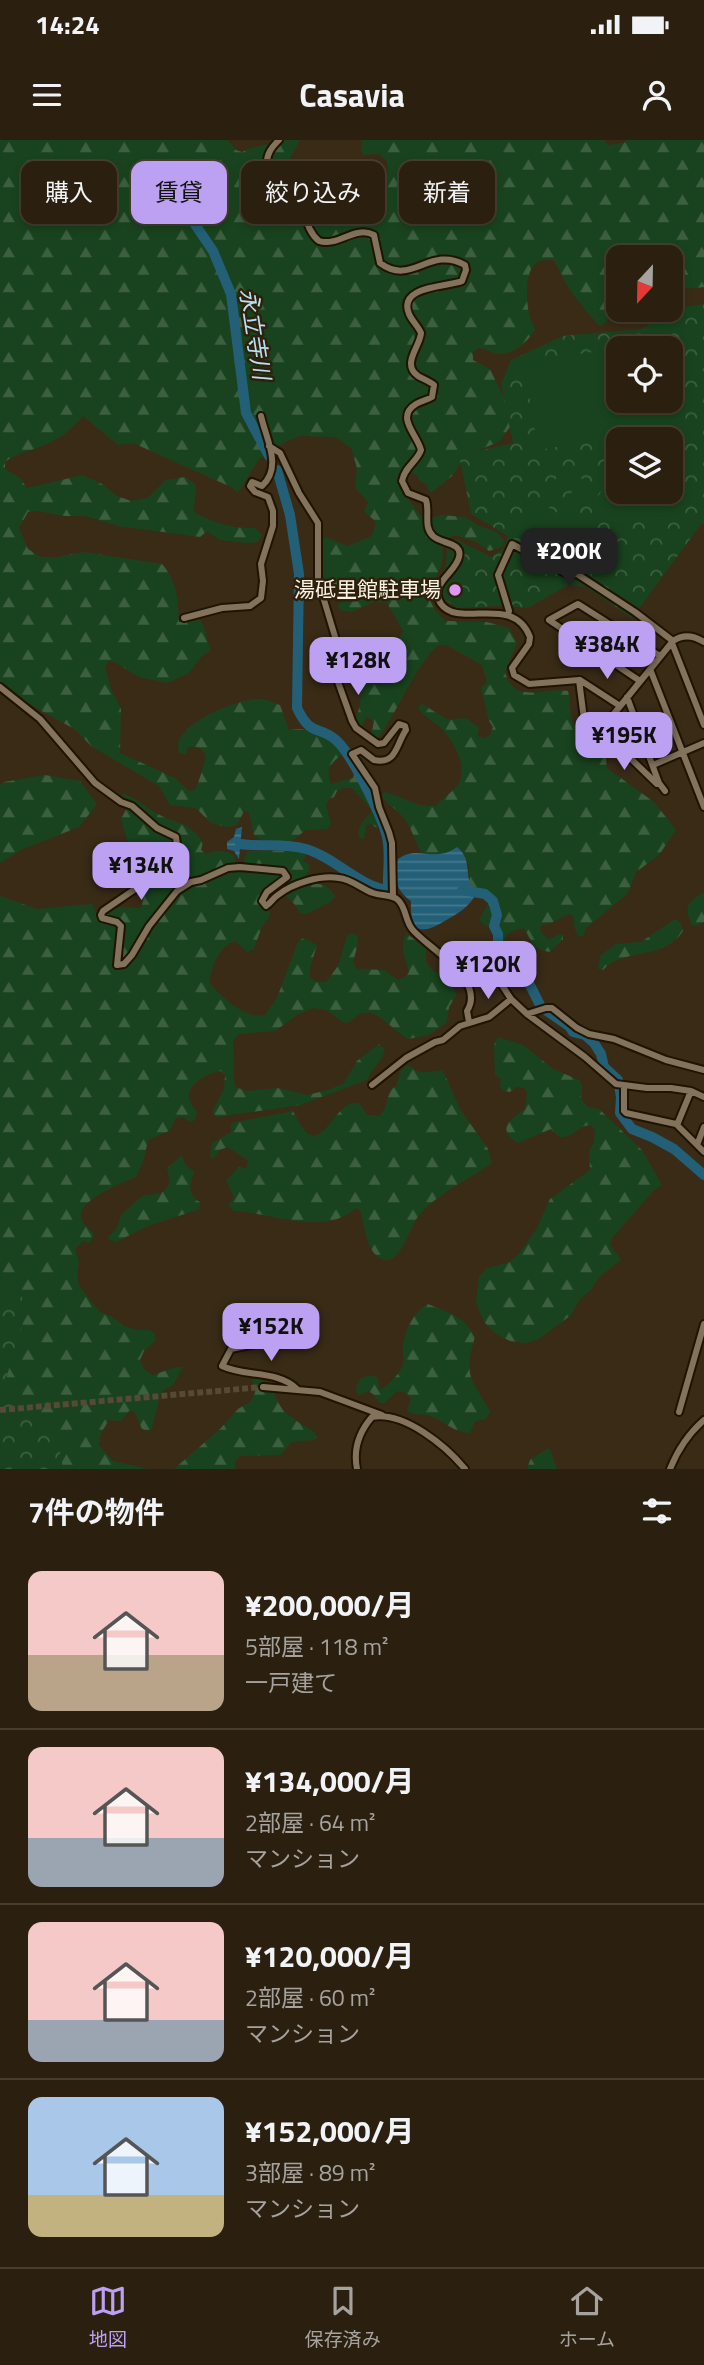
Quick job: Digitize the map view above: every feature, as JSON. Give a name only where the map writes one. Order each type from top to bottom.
[{"type":"street","points":[[279,140],[270,151],[267,166],[271,174],[295,193],[309,230],[319,241],[333,242],[366,231],[374,234],[380,263],[393,270],[416,269],[446,258],[465,265],[462,281],[422,289],[408,304],[409,315],[421,333],[411,365],[418,376],[434,385],[435,391],[432,397],[417,403],[409,410],[407,423],[421,450],[419,456],[407,467],[402,481],[408,493],[426,500],[428,530],[433,537],[456,546],[459,551],[459,559],[439,588],[438,596],[442,605],[451,612],[508,615],[522,623],[530,637],[529,645],[512,668],[520,681],[529,684],[579,680],[620,706]]},
{"type":"street","points":[[184,618],[222,608],[250,606],[261,598],[261,564],[273,526],[273,510],[268,497],[255,492],[250,486],[252,482],[262,486],[272,474],[273,462],[261,416]]},
{"type":"street","points":[[269,446],[280,453],[299,493],[318,523],[318,580],[336,640],[331,665],[352,721],[356,728],[378,744],[384,743],[396,726],[405,726],[406,730],[400,738],[396,754],[389,759],[374,760],[361,750],[352,754],[375,788],[389,832],[393,897]]},
{"type":"street","points":[[508,615],[498,575],[512,544],[569,575],[577,574],[635,612],[672,642],[704,725]]},
{"type":"street","points":[[640,681],[549,620],[578,604],[660,656]]},
{"type":"street","points":[[604,726],[672,642],[688,635],[704,642]]},
{"type":"street","points":[[650,669],[704,807]]},
{"type":"street","points":[[579,680],[584,719],[594,726],[604,726]]},
{"type":"street","points":[[0,687],[40,719],[95,783],[121,802],[132,806],[157,828],[176,837],[174,849],[147,880],[101,915],[102,918],[117,922],[121,926],[117,965],[124,964],[177,891],[191,882],[228,868],[277,869],[287,874],[287,877],[267,892],[262,901],[266,906],[279,894],[314,879],[340,878],[401,902],[407,922],[413,931],[445,957],[461,975],[472,997],[467,1011],[469,1022]]},
{"type":"street","points":[[627,697],[665,791]]},
{"type":"street","points":[[604,726],[644,774],[657,784],[660,783]]},
{"type":"street","points":[[653,765],[704,743]]},
{"type":"street","points":[[458,948],[475,964],[498,979],[511,999],[527,1014],[621,1085],[691,1091],[704,1097]]},
{"type":"street","points":[[372,1085],[406,1058],[443,1040],[469,1022],[475,1023],[489,1017],[511,999]]},
{"type":"street","points":[[527,1014],[542,1009],[555,1010],[589,1034],[614,1039],[666,1060],[704,1070]]},
{"type":"street","points":[[621,1085],[626,1113],[677,1125],[704,1152]]},
{"type":"street","points":[[677,1125],[691,1091]]},
{"type":"street","points":[[696,1145],[704,1127]]},
{"type":"street","points":[[678,1412],[704,1324]]},
{"type":"street","points":[[277,1346],[266,1342],[236,1347],[231,1349],[222,1366],[279,1379],[291,1383],[297,1389]]},
{"type":"street","points":[[263,1387],[320,1392],[407,1424],[447,1449],[465,1469]]},
{"type":"street","points":[[357,1469],[355,1450],[359,1436],[372,1417],[383,1415]]},
{"type":"street","points":[[670,1469],[683,1442],[704,1420]]},
{"type":"green space","points":[[0,140],[227,140],[236,150],[242,152],[286,140],[300,140],[290,161],[241,161],[241,224],[385,224],[387,161],[379,154],[364,155],[361,150],[362,140],[605,140],[607,145],[624,143],[626,140],[704,140],[704,287],[683,287],[683,245],[606,245],[606,322],[600,326],[570,290],[553,260],[538,262],[532,268],[527,285],[529,315],[535,329],[532,334],[518,348],[506,353],[494,353],[478,348],[473,352],[473,360],[490,369],[505,400],[510,427],[499,442],[466,455],[452,476],[432,492],[417,475],[407,471],[400,480],[400,487],[420,515],[427,520],[441,515],[465,517],[479,526],[497,532],[504,541],[502,547],[489,551],[476,542],[456,535],[449,538],[442,547],[443,558],[430,592],[430,600],[435,610],[446,621],[487,622],[509,628],[517,643],[505,672],[509,682],[515,689],[523,692],[568,691],[574,725],[604,741],[607,768],[654,802],[676,830],[659,855],[636,872],[628,893],[586,928],[583,936],[578,936],[574,917],[569,914],[540,928],[541,933],[549,940],[559,934],[563,935],[563,940],[549,952],[535,948],[524,928],[509,932],[504,941],[515,951],[513,955],[499,944],[498,927],[485,926],[479,919],[490,901],[487,892],[471,888],[468,882],[469,865],[457,847],[439,855],[421,852],[405,820],[382,796],[384,792],[420,805],[436,806],[455,789],[461,779],[461,764],[456,749],[443,730],[420,710],[418,707],[422,704],[448,720],[466,718],[479,728],[477,736],[484,738],[490,735],[493,727],[481,688],[487,682],[482,665],[446,645],[438,645],[429,655],[378,738],[371,736],[374,721],[367,717],[360,727],[355,721],[369,652],[397,642],[403,631],[387,603],[374,602],[352,612],[339,610],[338,605],[351,594],[346,585],[327,585],[320,577],[323,550],[320,542],[326,537],[347,546],[372,536],[376,522],[364,511],[368,502],[355,488],[357,468],[351,448],[335,437],[300,436],[285,442],[259,459],[238,493],[231,487],[133,443],[118,445],[83,416],[57,439],[5,462],[5,469],[20,478],[27,488],[83,475],[102,484],[117,496],[131,501],[148,498],[166,480],[185,477],[196,485],[194,512],[224,524],[255,528],[262,535],[258,542],[247,543],[220,540],[207,531],[200,537],[118,526],[86,516],[65,516],[37,511],[28,512],[19,528],[28,549],[41,557],[84,552],[162,564],[174,584],[179,622],[200,620],[202,623],[211,650],[201,657],[189,673],[167,683],[139,677],[108,661],[105,667],[111,689],[121,709],[120,753],[175,778],[189,791],[195,790],[206,756],[201,749],[194,747],[188,747],[186,754],[180,754],[179,744],[183,734],[206,716],[236,703],[259,699],[270,701],[280,705],[289,730],[311,730],[342,746],[344,752],[329,769],[331,784],[353,778],[350,761],[361,772],[380,820],[377,828],[366,825],[364,839],[359,838],[359,830],[371,809],[352,788],[343,788],[329,799],[326,805],[331,824],[327,829],[306,830],[283,844],[264,841],[254,836],[249,812],[244,811],[237,825],[226,827],[211,823],[196,808],[170,805],[159,786],[91,746],[76,730],[0,688]]},
{"type":"green space","points":[[704,304],[704,524],[701,524],[632,618],[586,587],[568,585],[528,608],[458,608],[433,593],[446,567],[447,549],[455,539],[491,557],[504,549],[508,536],[471,514],[459,455],[513,443],[501,384],[511,360],[563,336],[641,329],[655,322],[683,322],[683,308]]},
{"type":"green space","points":[[606,350],[606,413],[674,413],[676,427],[606,427],[606,439],[538,450],[524,363]]},
{"type":"green space","points":[[564,467],[577,476],[566,492],[553,483]]},
{"type":"green space","points":[[581,478],[595,487],[584,504],[570,495]]},
{"type":"green space","points":[[606,484],[606,504],[674,504],[675,509],[671,514],[616,524],[591,507]]},
{"type":"green space","points":[[540,502],[605,543],[585,574],[520,533]]},
{"type":"green space","points":[[45,775],[80,781],[97,804],[79,827],[23,849],[0,863],[0,785]]},
{"type":"green space","points":[[122,793],[192,830],[203,842],[201,850],[206,854],[220,851],[234,855],[236,870],[244,870],[244,859],[248,851],[300,850],[307,853],[303,861],[309,864],[310,869],[305,877],[309,885],[324,885],[335,896],[330,902],[306,914],[300,913],[290,900],[278,892],[267,900],[270,915],[261,929],[254,949],[247,952],[235,941],[220,952],[209,982],[242,1010],[258,1016],[265,1015],[277,998],[298,942],[303,938],[317,945],[310,978],[317,982],[326,982],[338,966],[347,936],[352,933],[357,936],[358,944],[353,962],[357,969],[384,970],[398,980],[405,977],[409,972],[403,951],[404,937],[407,934],[426,948],[426,962],[433,971],[442,975],[457,994],[449,1007],[447,1022],[429,1035],[408,1039],[372,1013],[358,1015],[345,1023],[326,1010],[313,1008],[297,1015],[275,1031],[239,1034],[233,1041],[235,1087],[247,1091],[278,1088],[307,1095],[328,1090],[344,1083],[357,1061],[379,1044],[385,1049],[367,1080],[300,1105],[217,1117],[213,1110],[224,1089],[225,1075],[221,1071],[216,1072],[192,1086],[189,1096],[197,1113],[195,1120],[190,1122],[183,1117],[176,1118],[169,1131],[148,1140],[136,1177],[100,1194],[84,1207],[82,1221],[94,1234],[90,1243],[83,1241],[75,1249],[79,1262],[79,1286],[100,1312],[124,1326],[149,1330],[155,1334],[155,1341],[144,1351],[140,1360],[144,1369],[152,1375],[183,1367],[173,1385],[161,1392],[152,1428],[148,1431],[142,1429],[134,1411],[129,1411],[121,1421],[109,1420],[101,1433],[99,1445],[113,1461],[147,1469],[0,1469],[0,1329],[4,1298],[0,1302],[0,896],[37,909],[92,904],[97,915],[120,907],[141,908],[146,889],[138,877],[121,819],[130,802],[123,799]]},
{"type":"green space","points":[[704,892],[704,922],[698,926],[692,925],[688,906]]},
{"type":"green space","points":[[675,919],[681,923],[683,931],[665,947],[622,958],[603,970],[598,969],[600,956],[616,944],[641,942]]},
{"type":"green space","points":[[498,1037],[523,1045],[553,1069],[579,1080],[582,1085],[581,1099],[588,1107],[599,1109],[642,1150],[662,1185],[654,1190],[612,1238],[610,1245],[621,1260],[599,1277],[591,1290],[580,1299],[570,1316],[537,1340],[525,1343],[510,1341],[496,1334],[485,1323],[476,1302],[479,1277],[487,1268],[508,1263],[519,1254],[537,1228],[550,1199],[590,1170],[589,1151],[594,1142],[595,1130],[591,1125],[569,1136],[559,1137],[551,1129],[518,1143],[511,1138],[506,1129],[525,1109],[527,1092],[524,1088],[516,1087],[510,1092],[504,1091],[500,1086],[501,1079],[495,1075],[494,1045]]},
{"type":"green space","points":[[406,1065],[421,1072],[443,1071],[460,1109],[488,1149],[492,1163],[442,1195],[424,1210],[396,1256],[386,1260],[374,1253],[367,1240],[360,1210],[356,1208],[343,1217],[313,1222],[234,1211],[228,1206],[234,1197],[226,1181],[239,1167],[246,1169],[248,1161],[228,1147],[219,1150],[214,1159],[210,1157],[212,1143],[231,1132],[231,1123],[293,1111],[303,1128],[311,1135],[319,1134],[349,1104],[359,1103],[367,1115],[380,1116],[390,1090],[396,1086],[401,1070]]},
{"type":"green space","points":[[182,1155],[185,1164],[194,1172],[191,1188],[193,1196],[200,1202],[200,1209],[148,1226],[116,1242],[109,1240],[108,1237],[117,1228],[121,1215],[142,1196],[158,1194],[164,1190],[170,1181],[167,1168]]},
{"type":"green space","points":[[14,1294],[22,1297],[27,1309],[3,1389],[58,1440],[63,1469],[0,1469],[0,1302]]},
{"type":"green space","points":[[428,1304],[461,1320],[475,1337],[469,1369],[490,1411],[486,1419],[475,1421],[470,1433],[454,1429],[431,1416],[407,1411],[411,1399],[403,1392],[397,1391],[384,1403],[380,1403],[368,1391],[358,1396],[356,1389],[359,1380],[368,1376],[378,1378],[379,1389],[384,1388],[399,1373],[403,1365],[403,1345],[408,1327],[419,1311]]},
{"type":"green space","points":[[257,1379],[268,1384],[285,1412],[317,1437],[314,1440],[292,1442],[280,1455],[240,1456],[235,1462],[235,1469],[174,1469],[220,1429],[238,1409],[251,1401],[255,1393],[252,1380]]},
{"type":"green space","points":[[550,1449],[557,1469],[527,1469],[530,1460]]},
{"type":"water","points":[[242,827],[239,859],[234,851],[227,849],[227,842],[234,837],[236,829]]},
{"type":"water","points":[[457,847],[465,858],[470,882],[477,892],[467,906],[453,916],[434,927],[417,928],[412,918],[411,901],[402,893],[397,883],[398,859],[413,853],[441,854]]},
{"type":"waterway","name":"永立寺川","points":[[195,224],[213,251],[231,294],[246,413],[269,456]]},
{"type":"waterway","name":"永立寺川","points":[[277,470],[290,515],[299,574],[297,708],[307,724],[337,741],[366,786],[387,837],[388,890]]},
{"type":"waterway","points":[[240,844],[306,849],[327,858],[357,878],[388,890]]},
{"type":"waterway","name":"永立寺川","points":[[462,890],[485,894],[493,901],[497,915],[494,926],[498,934],[498,945],[519,963],[541,1007],[569,1026],[573,1032],[585,1035],[594,1043],[601,1054],[604,1067],[618,1080],[620,1113],[632,1129],[674,1149],[704,1175]]},
{"type":"tunnel","points":[[0,1410],[263,1387]]},
{"type":"place","name":"湯砥里館駐車場","points":[[455,590]]}]
